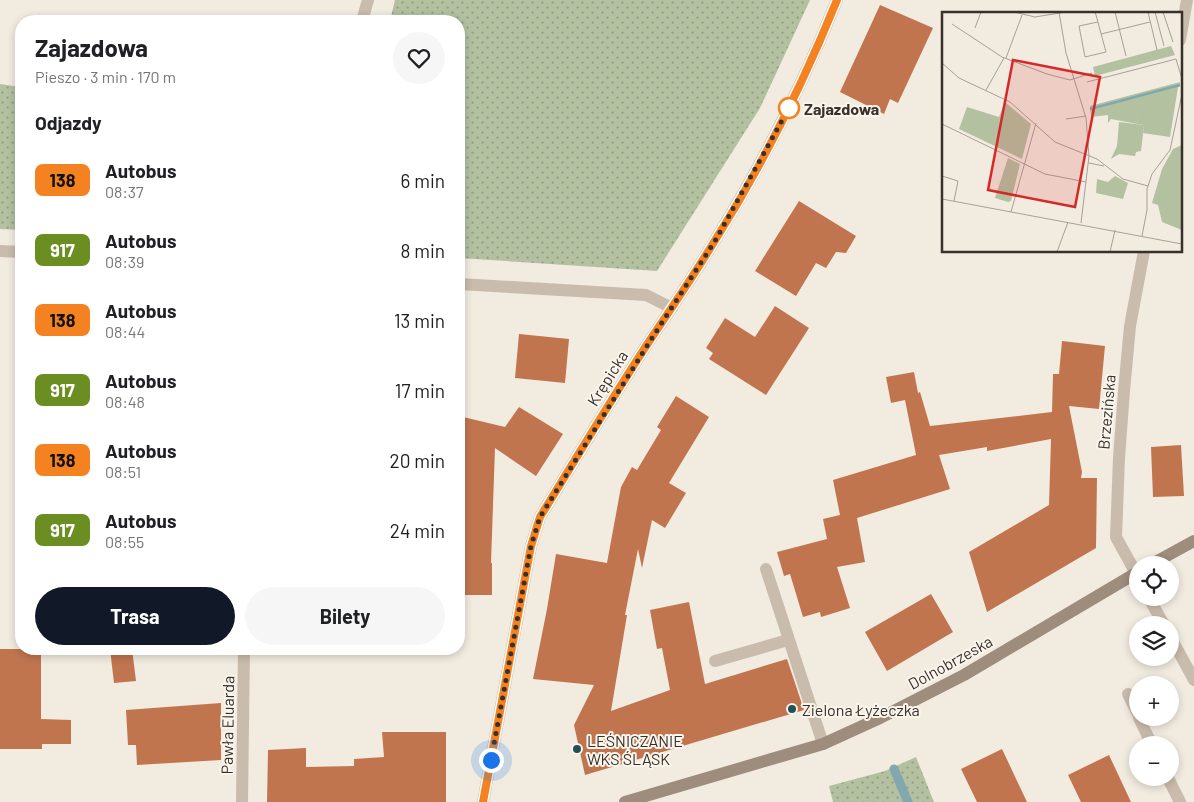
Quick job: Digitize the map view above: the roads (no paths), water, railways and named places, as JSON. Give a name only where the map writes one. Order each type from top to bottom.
[{"type":"street","points":[[364,15],[368,0]]},
{"type":"street","name":"Krępicka","points":[[483,802],[531,546],[540,517],[715,241],[796,94],[819,44],[836,0]]},
{"type":"street","points":[[1182,29],[1187,0]]},
{"type":"street","points":[[0,251],[15,252]]},
{"type":"street","name":"Brzezińska","points":[[1129,560],[1116,537],[1119,458],[1130,326],[1144,252]]},
{"type":"street","points":[[465,284],[646,296],[672,308]]},
{"type":"street","points":[[1166,556],[1194,541]]},
{"type":"street","points":[[766,569],[823,744]]},
{"type":"street","name":"Dolnobrzeska","points":[[625,802],[823,744],[880,718],[964,675],[1129,579]]},
{"type":"street","points":[[715,661],[788,640]]},
{"type":"street","points":[[1179,652],[1194,680]]},
{"type":"street","name":"Pawła Eluarda","points":[[242,802],[244,655]]},
{"type":"street","points":[[1172,786],[1180,802]]},
{"type":"waterway","points":[[894,769],[908,802]]},
{"type":"place","name":"Zajazdowa","points":[[789,108]]},
{"type":"place","name":"Zielona Łyżeczka","points":[[792,709]]},
{"type":"place","name":"LEŚNICZANIE WKS ŚLĄSK","points":[[577,749]]}]
